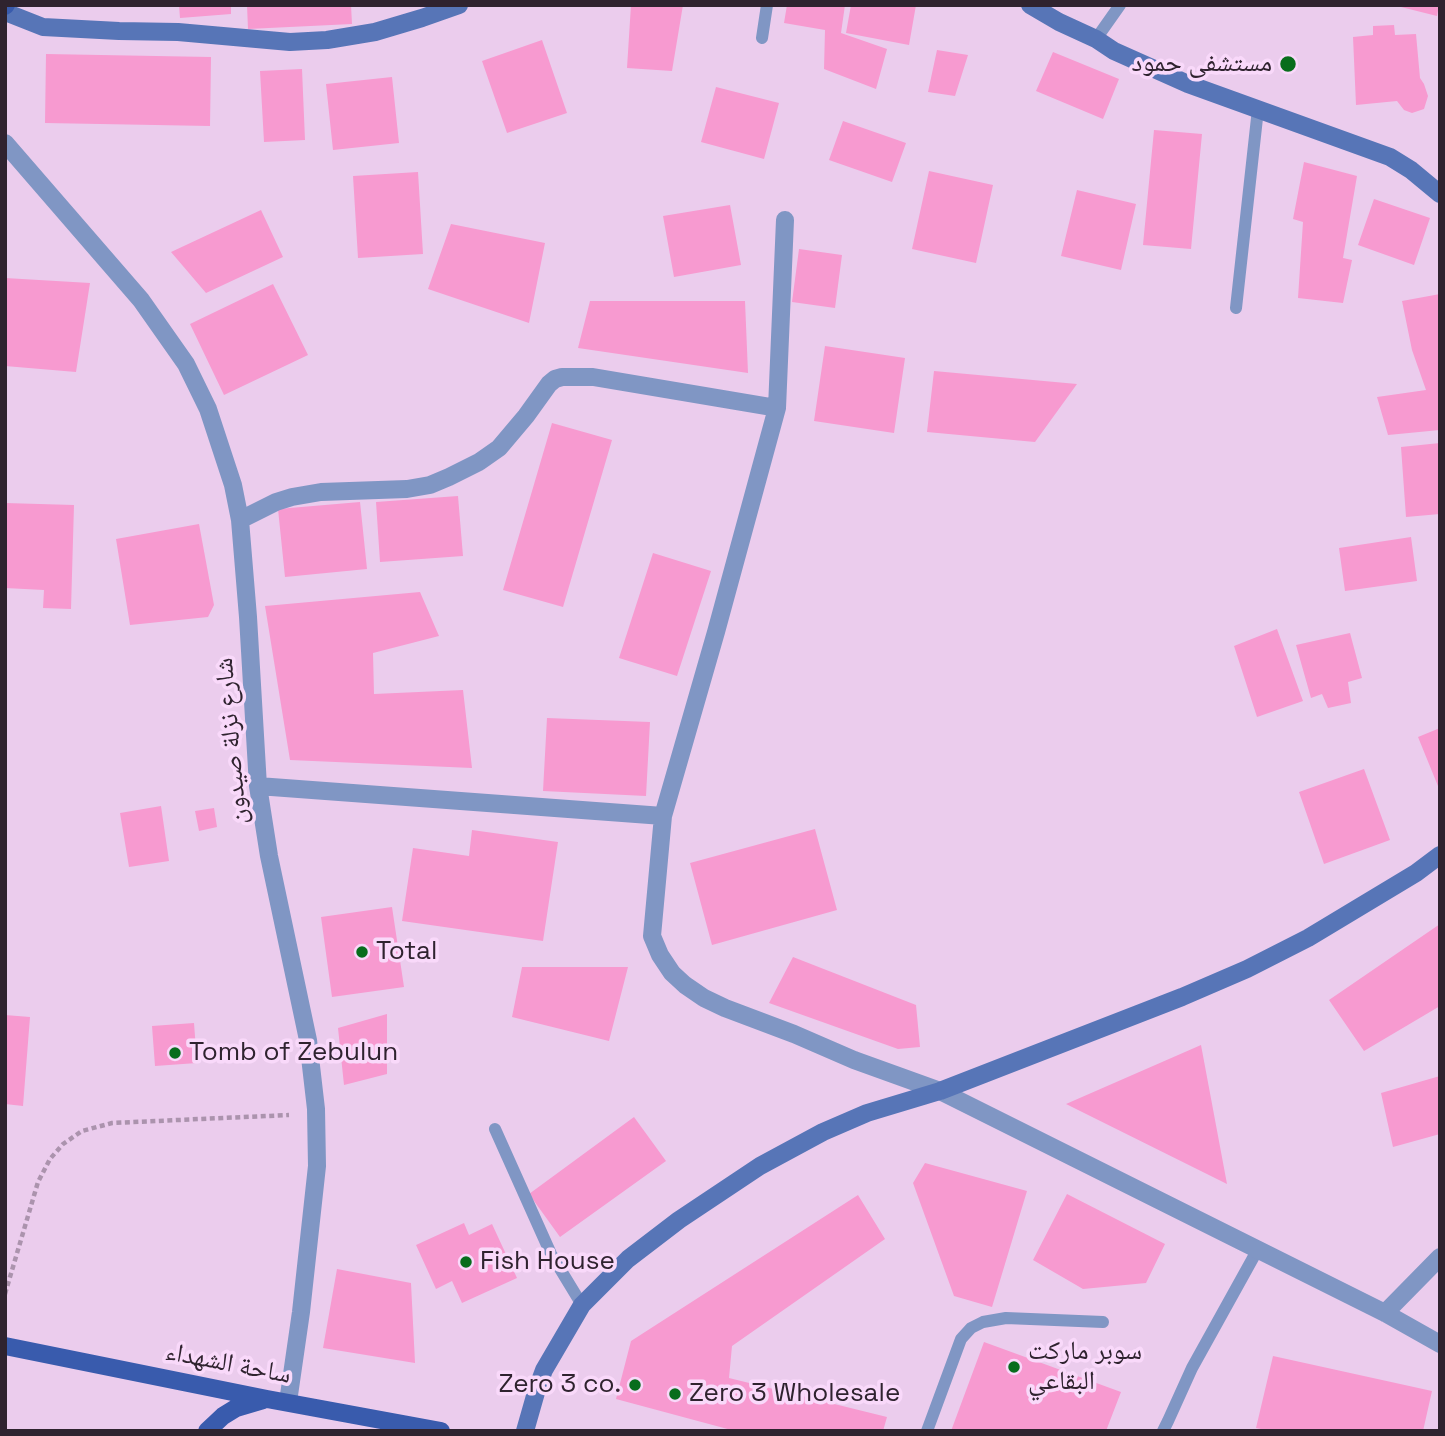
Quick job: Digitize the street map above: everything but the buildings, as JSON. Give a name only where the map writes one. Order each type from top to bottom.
[{"type":"main road","name":"ساحة الشهداء","points":[[5,1346],[441,1431]]},
{"type":"main road","points":[[207,1431],[236,1408],[267,1399]]},
{"type":"street","points":[[5,12],[43,27],[178,32],[290,42],[327,40],[375,32],[459,5]]},
{"type":"street","points":[[1030,5],[1114,51],[1188,84],[1390,157],[1440,194]]},
{"type":"street","name":"شارع نزلة صيدون","points":[[5,143],[141,300],[186,364],[208,410],[233,485],[240,520],[258,786],[269,856],[308,1040],[316,1109],[317,1166],[288,1402]]},
{"type":"street","points":[[785,220],[777,408],[663,816],[652,936],[660,955],[672,973],[704,998],[854,1060],[940,1091],[1385,1313],[1440,1344]]},
{"type":"street","points":[[240,520],[292,497],[321,492],[407,489],[430,485],[449,477],[480,462],[499,448],[549,384],[562,377],[593,377],[777,408]]},
{"type":"street","points":[[258,786],[663,816]]},
{"type":"street","points":[[525,1431],[544,1370],[582,1305],[628,1259],[760,1166],[823,1132],[867,1113],[940,1091],[1247,969],[1308,938],[1416,873],[1440,855]]},
{"type":"street","points":[[1385,1313],[1440,1257]]},
{"type":"lane","points":[[762,38],[767,5]]},
{"type":"lane","points":[[1096,39],[1120,5]]},
{"type":"lane","points":[[1237,308],[1258,109]]},
{"type":"lane","points":[[495,1129],[551,1255],[582,1305]]},
{"type":"lane","points":[[1163,1431],[1192,1368],[1258,1250]]},
{"type":"lane","points":[[927,1431],[961,1339],[971,1328],[983,1322],[1006,1318],[1103,1322]]},
{"type":"path","points":[[5,1294],[38,1182],[50,1159],[63,1144],[82,1131],[111,1123],[289,1115]]},
{"type":"place","name":"مستشفى حمود","points":[[1288,64]]},
{"type":"place","name":"Total","points":[[362,952]]},
{"type":"place","name":"Tomb of Zebulun","points":[[175,1053]]},
{"type":"place","name":"Fish House","points":[[466,1262]]},
{"type":"place","name":"سوبر ماركت البقاعي","points":[[1014,1367]]},
{"type":"place","name":"Zero 3 co.","points":[[635,1385]]},
{"type":"place","name":"Zero 3 Wholesale","points":[[675,1394]]}]
